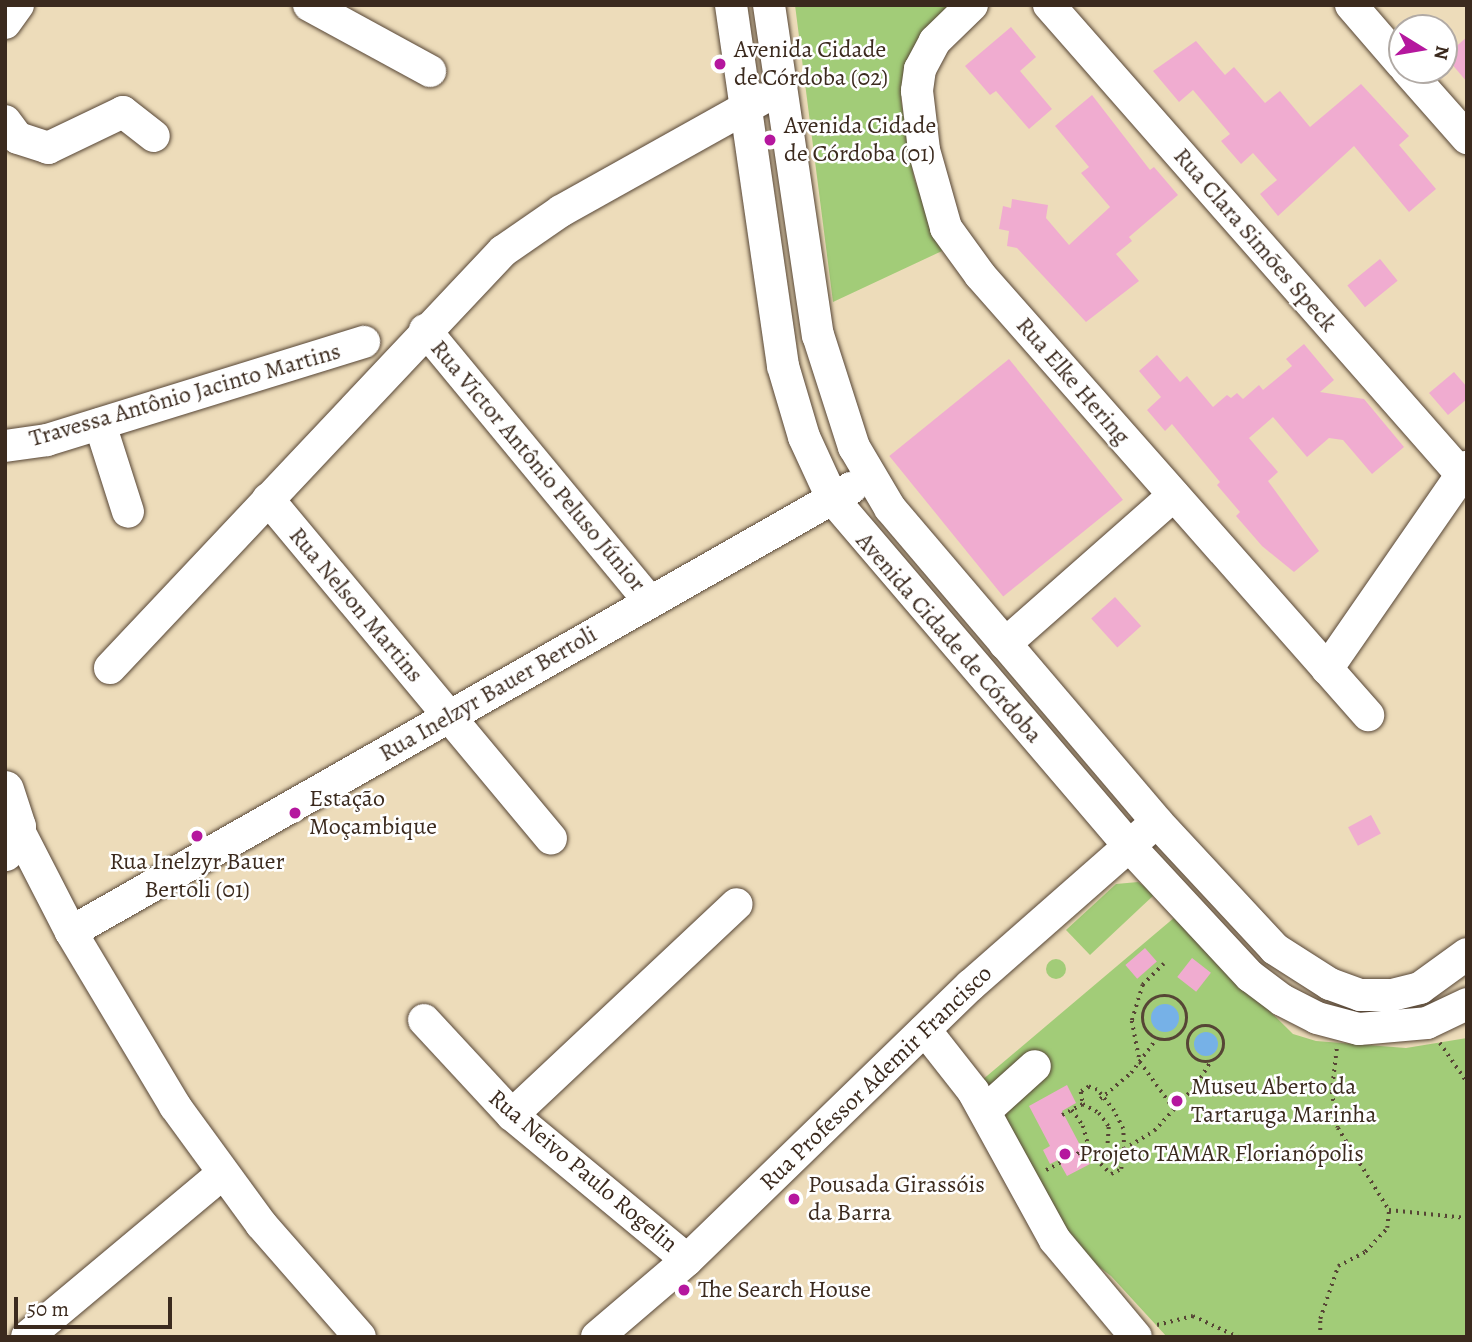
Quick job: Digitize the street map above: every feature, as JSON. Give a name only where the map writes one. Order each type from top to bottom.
[{"type":"main road","points":[[5,790],[11,840]]},
{"type":"street","points":[[5,23],[18,5]]},
{"type":"street","points":[[309,5],[430,71]]},
{"type":"street","name":"Avenida Cidade de Córdoba","points":[[731,5],[783,366],[804,438],[832,498],[1129,846],[1251,976],[1282,1000],[1351,1028],[1427,1023],[1467,1004]]},
{"type":"street","name":"Avenida Cidade de Córdoba","points":[[769,5],[818,335],[841,416],[869,477],[1005,644],[1157,822],[1275,949],[1330,984],[1360,995],[1392,995],[1420,988],[1467,954]]},
{"type":"street","name":"Rua Elke Hering","points":[[972,5],[935,41],[920,69],[919,119],[928,175],[942,218],[979,275],[1368,715]]},
{"type":"street","name":"Rua Clara Simões Speck","points":[[1049,5],[1464,471]]},
{"type":"street","points":[[1351,5],[1388,48]]},
{"type":"street","points":[[1419,84],[1467,138]]},
{"type":"street","points":[[110,668],[478,274],[531,229],[781,88]]},
{"type":"street","points":[[5,121],[18,138],[48,148],[123,112],[154,136]]},
{"type":"street","name":"Rua Victor Antônio Peluso Júnior","points":[[425,330],[650,602]]},
{"type":"street","name":"Travessa Antônio Jacinto Martins","points":[[5,446],[47,440],[364,342]]},
{"type":"street","points":[[100,424],[128,512]]},
{"type":"street","points":[[1327,669],[1464,471]]},
{"type":"street","name":"Rua Inelzyr Bauer Bertoli","points":[[71,932],[869,477]]},
{"type":"street","points":[[1005,644],[1174,495]]},
{"type":"street","name":"Rua Nelson Martins","points":[[268,499],[551,839]]},
{"type":"street","name":"Rua Professor Ademir Francisco","points":[[597,1337],[687,1260],[925,1030],[1157,822]]},
{"type":"street","points":[[11,840],[71,932],[136,1045],[221,1175],[360,1337]]},
{"type":"street","points":[[512,1115],[737,904]]},
{"type":"street","points":[[1351,1028],[1360,995]]},
{"type":"street","name":"Rua Neivo Paulo Rogelin","points":[[424,1020],[512,1115],[687,1260]]},
{"type":"street","points":[[925,1030],[985,1111],[1055,1240],[1144,1334]]},
{"type":"street","points":[[985,1111],[1035,1066]]},
{"type":"street","points":[[27,1337],[221,1175]]},
{"type":"path","points":[[1164,964],[1143,985],[1135,1002],[1132,1021],[1139,1062],[1174,1109]]},
{"type":"path","points":[[1168,995],[1181,1001],[1188,1014],[1185,1028],[1175,1038],[1157,1038],[1143,1021],[1145,1008],[1154,998],[1168,995]]},
{"type":"path","points":[[1427,1023],[1467,1082]]},
{"type":"path","points":[[1124,1149],[1146,1138],[1174,1109],[1225,1046],[1222,1035],[1214,1027],[1192,1032],[1185,1028]]},
{"type":"path","points":[[1320,1337],[1320,1319],[1338,1266],[1365,1252],[1387,1228],[1390,1210],[1338,1128],[1332,1092],[1351,1028]]},
{"type":"path","points":[[1192,1032],[1190,1053],[1199,1061],[1210,1062]]},
{"type":"path","points":[[1100,1099],[1139,1062],[1157,1038]]},
{"type":"path","points":[[1072,1110],[1083,1126],[1088,1148],[1111,1174],[1121,1169],[1124,1149],[1119,1119],[1100,1099],[1097,1090],[1089,1087],[1081,1092],[1083,1104]]},
{"type":"path","points":[[1062,1115],[1083,1104]]},
{"type":"path","points":[[1083,1104],[1099,1112],[1109,1128],[1107,1156]]},
{"type":"path","points":[[1023,1183],[1088,1148]]},
{"type":"path","points":[[1390,1210],[1467,1218]]},
{"type":"path","points":[[1144,1334],[1157,1325],[1193,1316],[1238,1337]]},
{"type":"green space","points":[[795,5],[951,5],[902,84],[901,100],[914,178],[942,251],[833,302]]},
{"type":"green space","points":[[1138,882],[1155,894],[1090,955],[1066,930],[1116,884]]},
{"type":"green space","points":[[1175,917],[1293,1034],[1316,1041],[1406,1048],[1467,1038],[1467,1337],[1167,1337],[1111,1276],[1064,1240],[981,1081]]},
{"type":"green space","points":[[1056,959],[1063,962],[1066,969],[1063,976],[1056,979],[1049,976],[1046,969],[1049,962]]},
{"type":"water","points":[[1165,1004],[1175,1008],[1179,1018],[1175,1028],[1165,1032],[1155,1028],[1151,1018],[1155,1008]]},
{"type":"water","points":[[1206,1032],[1215,1035],[1218,1044],[1215,1053],[1206,1056],[1197,1053],[1194,1044],[1197,1035]]},
{"type":"building","points":[[1011,27],[1036,57],[1020,71],[1052,109],[1029,129],[996,91],[990,95],[965,66]]},
{"type":"building","points":[[1467,37],[1467,82],[1458,71],[1458,45]]},
{"type":"building","points":[[1196,41],[1225,75],[1234,67],[1265,103],[1280,91],[1310,127],[1361,84],[1409,136],[1399,145],[1436,189],[1409,212],[1354,146],[1278,216],[1260,194],[1277,180],[1253,153],[1241,164],[1221,141],[1230,134],[1193,90],[1179,102],[1153,71]]},
{"type":"building","points":[[1092,95],[1150,170],[1154,167],[1178,195],[1129,237],[1132,241],[1116,254],[1139,281],[1086,322],[1017,248],[1007,246],[1009,231],[999,229],[1003,206],[1011,208],[1012,199],[1048,205],[1046,218],[1069,245],[1110,207],[1081,173],[1089,167],[1055,126]]},
{"type":"building","points":[[1380,259],[1398,281],[1365,307],[1347,285]]},
{"type":"building","points":[[1304,344],[1334,380],[1320,392],[1364,399],[1404,447],[1372,474],[1343,440],[1329,438],[1307,457],[1273,417],[1249,438],[1278,472],[1268,481],[1319,551],[1294,572],[1262,546],[1236,516],[1240,512],[1217,485],[1220,482],[1172,424],[1165,431],[1147,410],[1161,397],[1139,371],[1157,355],[1180,382],[1187,376],[1213,407],[1227,395],[1231,398],[1237,393],[1243,399],[1259,385],[1263,390],[1292,366],[1286,359]]},
{"type":"building","points":[[1009,359],[1123,500],[1003,597],[889,456]]},
{"type":"building","points":[[1454,372],[1467,387],[1467,399],[1448,415],[1429,393]]},
{"type":"building","points":[[1115,597],[1141,626],[1117,647],[1091,618]]},
{"type":"building","points":[[1371,815],[1381,834],[1358,846],[1348,827]]},
{"type":"building","points":[[1145,948],[1157,962],[1137,979],[1125,965]]},
{"type":"building","points":[[1192,958],[1211,973],[1196,992],[1177,977]]},
{"type":"building","points":[[1067,1085],[1076,1103],[1062,1111],[1090,1164],[1067,1176],[1058,1160],[1050,1164],[1043,1150],[1050,1146],[1029,1106]]},
{"type":"place","name":"Avenida Cidade de Córdoba (02)","points":[[720,64]]},
{"type":"place","name":"Avenida Cidade de Córdoba (01)","points":[[770,140]]},
{"type":"place","name":"Estação Moçambique","points":[[295,813]]},
{"type":"place","name":"Rua Inelzyr Bauer Bertoli (01)","points":[[197,836]]},
{"type":"place","name":"Museu Aberto da Tartaruga Marinha","points":[[1177,1101]]},
{"type":"place","name":"Projeto TAMAR Florianópolis","points":[[1065,1154]]},
{"type":"place","name":"Pousada Girassóis da Barra","points":[[794,1199]]},
{"type":"place","name":"The Search House","points":[[684,1290]]}]
